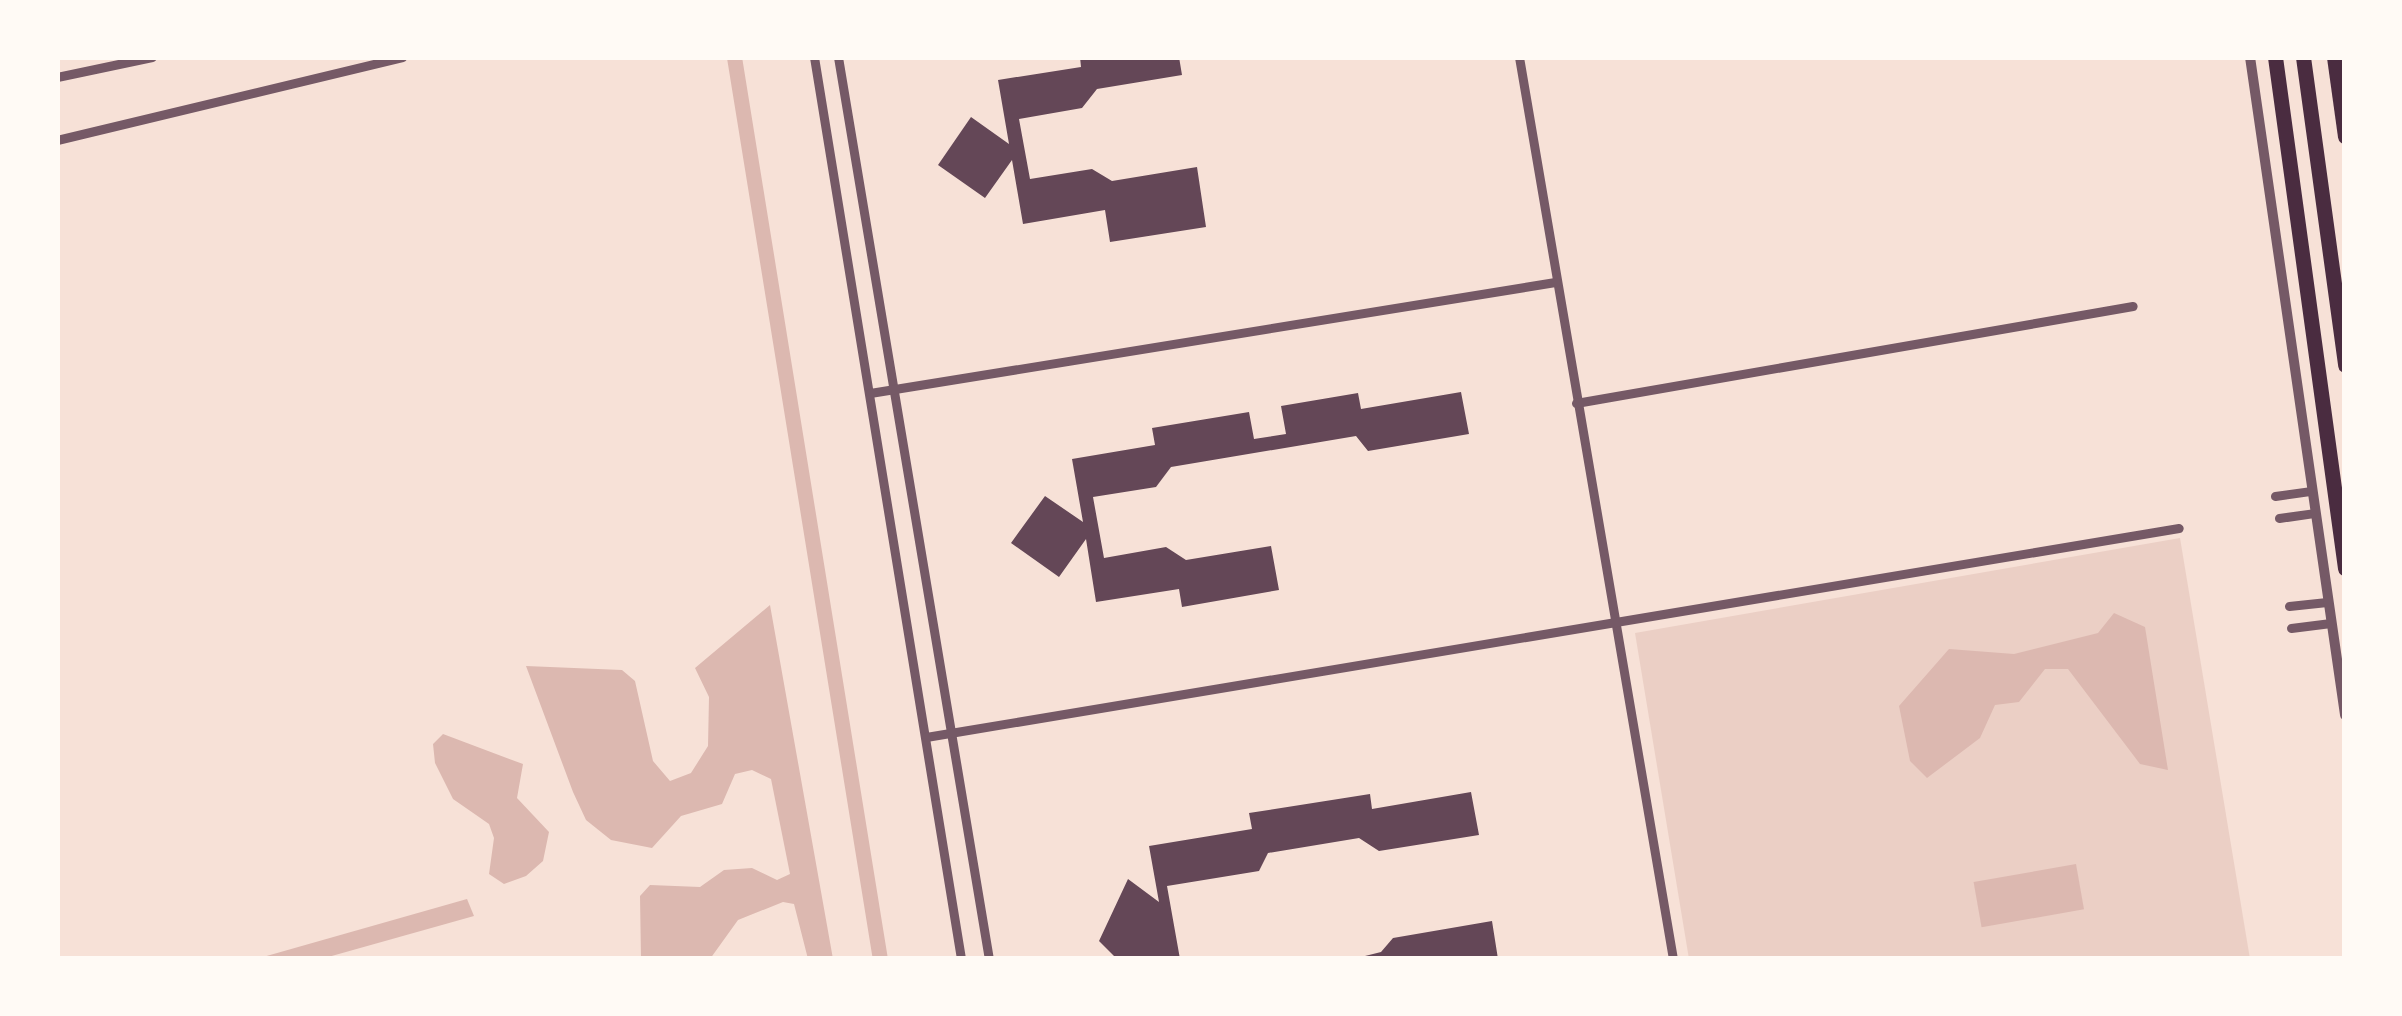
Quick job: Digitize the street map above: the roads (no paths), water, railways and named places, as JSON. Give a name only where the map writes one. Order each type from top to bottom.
[{"type":"highway","points":[[2275,57],[2345,568]]},
{"type":"highway","points":[[2303,57],[2345,365]]},
{"type":"highway","points":[[2335,57],[2345,136]]},
{"type":"highway","points":[[2302,256],[2329,278],[2345,279]]},
{"type":"street","points":[[57,77],[152,57]]},
{"type":"street","points":[[57,140],[402,57]]},
{"type":"street","points":[[814,57],[961,959]]},
{"type":"street","points":[[838,57],[989,959]]},
{"type":"street","points":[[1519,57],[1673,959]]},
{"type":"street","points":[[2250,57],[2345,715]]},
{"type":"street","points":[[869,393],[1555,282]]},
{"type":"street","points":[[1576,403],[2133,306]]},
{"type":"street","points":[[2275,496],[2310,491]]},
{"type":"street","points":[[2279,518],[2314,513]]},
{"type":"street","points":[[926,736],[2179,528]]},
{"type":"street","points":[[2289,606],[2327,602]]},
{"type":"street","points":[[2291,628],[2331,623]]},
{"type":"waterway","points":[[734,57],[880,959]]}]
